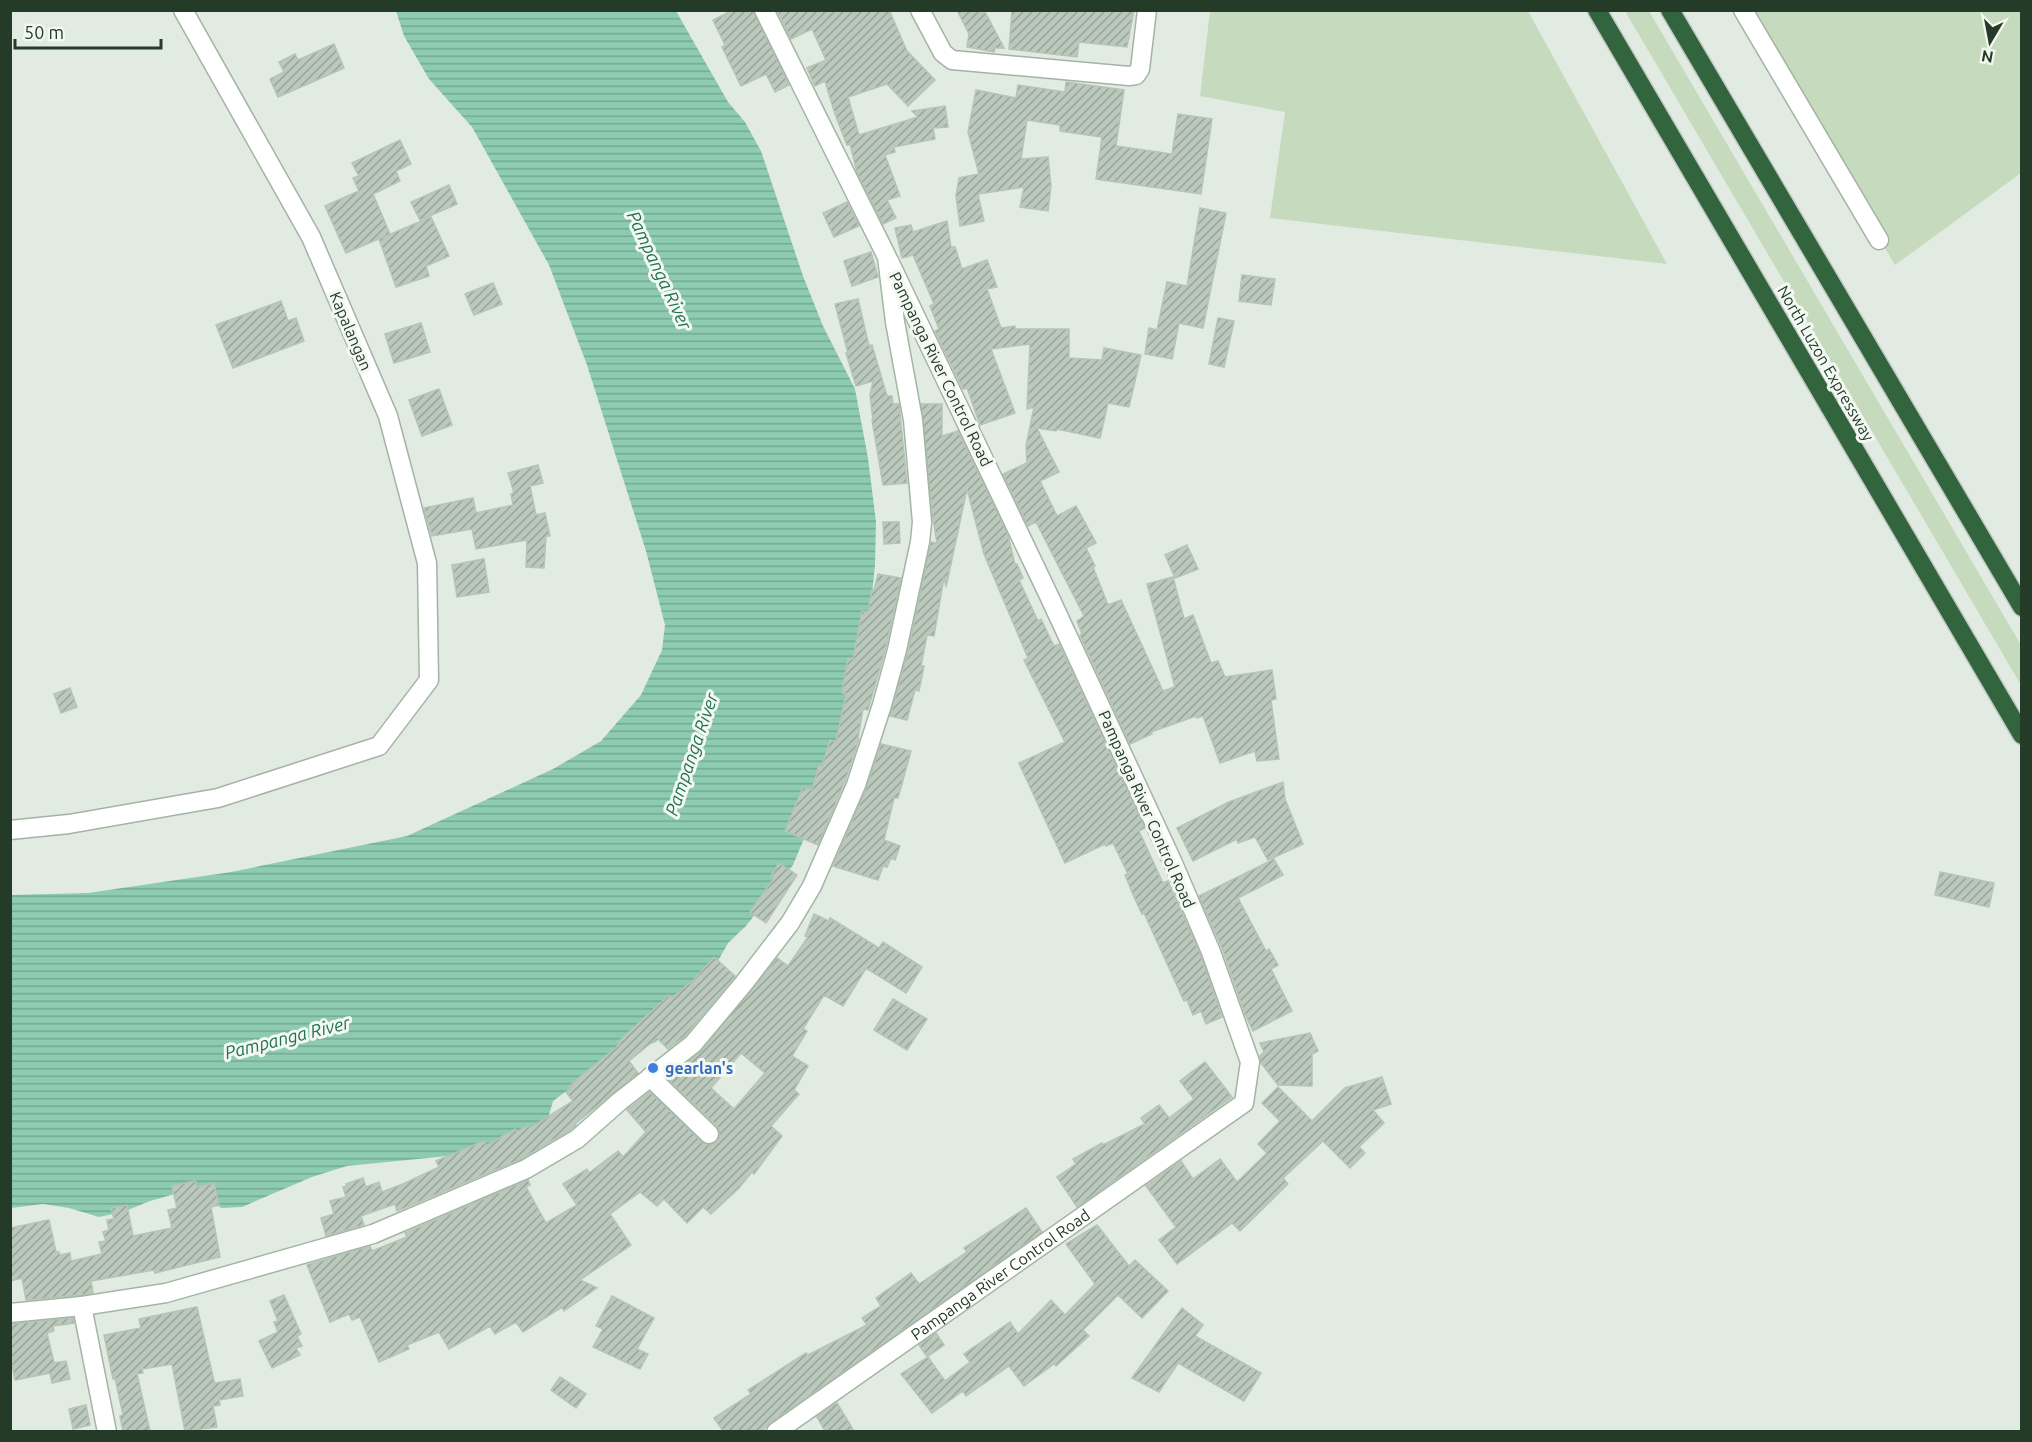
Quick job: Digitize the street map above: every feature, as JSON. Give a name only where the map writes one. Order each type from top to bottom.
[{"type":"highway","name":"North Luzon Expressway","points":[[1597,10],[2022,735]]},
{"type":"highway","points":[[1670,10],[2022,607]]},
{"type":"street","name":"Kapalangan","points":[[10,830],[69,824],[218,798],[379,746],[429,680],[427,563],[388,416],[311,237],[183,10]]},
{"type":"street","name":"Pampanga River Control Road","points":[[764,10],[887,257],[1173,862],[1211,952],[1250,1062],[1244,1104],[776,1431]]},
{"type":"street","points":[[920,10],[943,53],[952,60],[1129,76],[1136,75],[1140,69],[1148,10]]},
{"type":"street","points":[[1743,10],[1879,240]]},
{"type":"street","points":[[10,1313],[82,1306],[166,1293],[373,1234],[526,1169],[577,1138],[693,1044],[790,923],[812,886],[856,785],[882,705],[920,542],[921,522],[913,420],[895,322],[887,257]]},
{"type":"street","points":[[650,1077],[709,1134]]},
{"type":"street","points":[[82,1306],[106,1431]]},
{"type":"shaded area","points":[[1210,11],[1528,11],[1667,264],[1270,218],[1285,112],[1200,96]]},
{"type":"shaded area","points":[[1625,11],[1649,11],[2021,645],[2021,685]]},
{"type":"shaded area","points":[[1746,11],[2021,11],[2021,173],[1895,265]]},
{"type":"water","name":"Pampanga River","points":[[396,11],[676,11],[728,102],[745,122],[761,151],[803,276],[823,326],[855,389],[868,458],[876,522],[875,565],[867,644],[813,817],[793,865],[746,926],[728,943],[700,993],[656,1042],[610,1059],[553,1101],[547,1122],[542,1129],[466,1153],[347,1166],[312,1177],[242,1207],[222,1208],[185,1191],[123,1212],[99,1217],[69,1208],[43,1204],[11,1208],[10,895],[88,893],[231,872],[407,836],[553,769],[601,741],[641,695],[662,650],[665,625],[646,551],[587,365],[549,265],[472,127],[429,79],[404,36]]},
{"type":"building","points":[[733,10],[753,10],[789,85],[775,92],[766,74],[741,86],[722,47],[725,45],[713,20]]},
{"type":"building","points":[[777,10],[889,10],[907,51],[935,80],[908,106],[887,84],[848,97],[859,135],[918,117],[912,111],[945,106],[948,127],[933,128],[935,139],[894,147],[895,152],[885,155],[900,196],[887,200],[896,218],[883,224],[857,172],[850,144],[847,145],[825,81],[815,86],[807,68],[826,60],[812,29],[791,39]]},
{"type":"building","points":[[957,10],[984,10],[1004,48],[995,48],[994,52],[967,47],[969,34]]},
{"type":"building","points":[[1012,10],[1134,10],[1127,47],[1079,42],[1077,57],[1009,49]]},
{"type":"building","points":[[334,44],[344,68],[278,97],[270,79],[284,72],[279,62],[295,54],[298,60]]},
{"type":"building","points":[[1066,82],[1124,90],[1116,146],[1172,154],[1178,114],[1212,119],[1201,194],[1096,179],[1102,137],[1060,131],[1060,125],[1027,120],[1021,159],[1048,157],[1051,186],[1048,211],[1020,207],[1024,187],[978,194],[984,221],[960,226],[956,196],[959,178],[979,174],[968,132],[976,90],[1016,98],[1018,85],[1065,92]]},
{"type":"building","points":[[400,140],[411,164],[396,171],[400,181],[373,194],[390,234],[346,253],[325,206],[359,191],[353,178],[359,176],[352,163]]},
{"type":"building","points":[[449,185],[457,204],[420,220],[411,202]]},
{"type":"building","points":[[847,202],[859,226],[834,237],[823,213]]},
{"type":"building","points":[[1200,208],[1226,213],[1203,328],[1179,323],[1172,359],[1145,354],[1149,328],[1157,330],[1167,282],[1187,286]]},
{"type":"building","points":[[431,217],[449,256],[426,266],[429,276],[396,287],[379,239]]},
{"type":"building","points":[[947,221],[951,247],[955,247],[962,269],[987,260],[997,287],[987,289],[1001,328],[1015,326],[1015,329],[1069,329],[1069,358],[1102,360],[1104,348],[1141,355],[1129,407],[1108,403],[1100,438],[1057,429],[1056,431],[1037,428],[1059,472],[1040,481],[1057,516],[1076,506],[1096,543],[1086,548],[1095,566],[1093,567],[1108,605],[1121,600],[1163,691],[1175,687],[1147,584],[1173,577],[1184,619],[1193,615],[1211,663],[1218,661],[1225,677],[1272,670],[1276,699],[1271,700],[1279,759],[1257,761],[1255,751],[1220,763],[1203,716],[1197,718],[1196,716],[1151,732],[1152,734],[1130,744],[1080,635],[1082,634],[1077,621],[1084,616],[1036,522],[1028,526],[1003,474],[1027,463],[1026,446],[1034,407],[1027,409],[1030,344],[991,349],[1015,413],[980,425],[967,388],[963,389],[935,331],[939,329],[930,306],[934,304],[913,255],[902,258],[895,228],[911,225],[913,232]]},
{"type":"building","points":[[871,252],[878,277],[852,286],[844,261]]},
{"type":"building","points":[[1242,275],[1275,279],[1271,305],[1239,301]]},
{"type":"building","points":[[493,283],[502,304],[474,315],[465,294]]},
{"type":"building","points":[[858,299],[869,346],[872,345],[887,396],[892,396],[893,404],[899,404],[907,483],[883,485],[872,420],[870,395],[873,381],[856,386],[846,353],[848,353],[835,304]]},
{"type":"building","points":[[281,301],[288,321],[296,318],[304,341],[233,368],[216,325]]},
{"type":"building","points":[[1218,318],[1234,321],[1224,367],[1209,364]]},
{"type":"building","points":[[421,323],[430,352],[394,363],[385,334]]},
{"type":"building","points":[[439,389],[452,425],[422,436],[409,400]]},
{"type":"building","points":[[921,404],[942,404],[942,436],[958,431],[1008,535],[1015,565],[1017,564],[1023,578],[1019,580],[1038,621],[1041,619],[1054,646],[1059,644],[1145,828],[1139,831],[1163,883],[1168,881],[1201,956],[1222,1017],[1206,1024],[1201,1011],[1193,1015],[1187,1000],[1184,1001],[1144,913],[1142,914],[1134,897],[1125,875],[1128,874],[1113,843],[1106,846],[1105,844],[1065,863],[1019,763],[1065,742],[1024,660],[1028,658],[984,554],[967,489],[946,587],[944,577],[934,636],[927,635],[919,691],[915,690],[907,720],[890,716],[908,652],[931,542],[937,543]]},
{"type":"building","points":[[538,465],[543,483],[530,486],[536,515],[545,513],[550,536],[546,536],[544,568],[526,567],[527,540],[476,549],[472,529],[432,536],[424,508],[473,498],[476,513],[513,505],[511,494],[514,493],[508,473]]},
{"type":"building","points":[[883,522],[899,522],[900,543],[884,544]]},
{"type":"building","points":[[1187,545],[1198,569],[1175,578],[1165,555]]},
{"type":"building","points":[[484,559],[489,592],[457,597],[452,565]]},
{"type":"building","points":[[878,574],[901,578],[886,647],[868,710],[863,709],[859,739],[845,781],[818,845],[785,831],[803,787],[812,790],[819,765],[822,766],[830,740],[836,742],[846,694],[842,693],[848,658],[853,659],[862,611],[868,612],[872,589],[874,590]]},
{"type":"building","points":[[70,688],[77,707],[61,713],[54,694]]},
{"type":"building","points":[[881,744],[911,751],[898,798],[894,798],[884,840],[900,846],[895,860],[891,858],[887,867],[883,866],[878,880],[833,866],[866,789]]},
{"type":"building","points":[[1283,782],[1285,799],[1303,844],[1268,860],[1255,837],[1238,843],[1237,839],[1193,861],[1177,828],[1229,802]]},
{"type":"building","points":[[1274,859],[1283,875],[1238,898],[1266,951],[1269,949],[1278,965],[1271,969],[1292,1011],[1253,1031],[1222,948],[1199,896]]},
{"type":"building","points":[[779,863],[797,875],[766,923],[750,912],[774,878],[771,876]]},
{"type":"building","points":[[1940,872],[1994,883],[1989,907],[1935,895]]},
{"type":"building","points":[[814,914],[829,921],[830,918],[879,948],[883,942],[922,967],[906,993],[866,968],[843,1006],[824,995],[803,1029],[807,1031],[792,1056],[808,1066],[794,1090],[799,1094],[771,1126],[782,1136],[754,1174],[752,1172],[739,1188],[711,1214],[703,1207],[687,1223],[664,1199],[657,1206],[640,1192],[610,1214],[631,1245],[580,1280],[597,1288],[564,1311],[562,1307],[523,1332],[516,1322],[495,1334],[490,1326],[449,1349],[439,1332],[407,1345],[409,1349],[379,1362],[360,1317],[352,1320],[349,1314],[330,1322],[307,1265],[370,1246],[372,1251],[407,1237],[405,1233],[528,1180],[530,1185],[526,1187],[546,1223],[577,1205],[563,1184],[587,1169],[589,1173],[618,1151],[623,1157],[646,1132],[627,1110],[650,1092],[702,1142],[712,1145],[717,1142],[720,1136],[717,1126],[667,1078],[701,1051],[777,958],[788,966],[808,937],[805,936]],"holes":[[[741,1053],[765,1073],[734,1109],[711,1088]]]},
{"type":"building","points":[[714,957],[735,976],[685,1036],[668,1049],[657,1038],[629,1061],[638,1073],[570,1130],[521,1159],[397,1211],[395,1204],[361,1216],[364,1225],[326,1236],[321,1218],[334,1214],[330,1201],[346,1197],[343,1187],[347,1186],[346,1184],[363,1178],[366,1187],[379,1182],[382,1192],[439,1167],[436,1161],[484,1141],[486,1146],[515,1129],[517,1132],[528,1125],[530,1128],[573,1101],[566,1092],[571,1088],[569,1086],[620,1044],[618,1042],[669,995],[672,998],[690,984]]},
{"type":"building","points":[[893,999],[927,1019],[907,1050],[874,1030]]},
{"type":"building","points":[[1310,1033],[1318,1051],[1312,1054],[1312,1086],[1278,1085],[1261,1063],[1260,1056],[1264,1052],[1260,1043]]},
{"type":"building","points":[[1205,1062],[1232,1097],[1077,1207],[1057,1177],[1076,1164],[1073,1159],[1145,1124],[1141,1118],[1159,1105],[1169,1118],[1194,1099],[1180,1081]]},
{"type":"building","points":[[1382,1077],[1391,1104],[1373,1110],[1384,1123],[1359,1147],[1365,1153],[1350,1168],[1323,1141],[1283,1178],[1288,1184],[1240,1231],[1232,1223],[1177,1264],[1159,1240],[1176,1227],[1146,1186],[1181,1161],[1193,1179],[1220,1159],[1237,1182],[1267,1153],[1258,1144],[1280,1121],[1262,1103],[1278,1087],[1312,1121],[1345,1088]]},
{"type":"building","points":[[195,1181],[197,1187],[214,1183],[219,1205],[211,1207],[220,1257],[155,1273],[154,1270],[91,1281],[93,1293],[81,1295],[26,1300],[22,1278],[10,1281],[10,1228],[49,1220],[56,1252],[60,1255],[70,1253],[71,1261],[102,1254],[99,1242],[106,1241],[103,1232],[109,1230],[107,1220],[114,1219],[111,1208],[127,1205],[133,1236],[172,1228],[168,1210],[177,1208],[172,1186]]},
{"type":"building","points":[[1026,1208],[1042,1232],[770,1423],[762,1431],[723,1431],[714,1418],[751,1394],[748,1390],[806,1353],[808,1355],[867,1325],[862,1318],[881,1306],[876,1298],[911,1273],[919,1284],[967,1252],[964,1248]]},
{"type":"building","points":[[1097,1225],[1129,1266],[1135,1260],[1168,1291],[1142,1318],[1118,1295],[1083,1330],[1089,1336],[1056,1366],[1054,1364],[1024,1386],[1009,1366],[966,1396],[963,1391],[932,1413],[901,1374],[928,1357],[945,1381],[970,1362],[964,1354],[1010,1322],[1018,1334],[1051,1300],[1065,1315],[1095,1284],[1066,1244]]},
{"type":"building","points":[[284,1295],[301,1334],[297,1336],[302,1346],[296,1348],[300,1355],[272,1368],[259,1341],[278,1332],[274,1322],[278,1321],[270,1301]]},
{"type":"building","points":[[612,1296],[654,1318],[637,1349],[648,1354],[640,1369],[593,1347],[603,1329],[596,1326]]},
{"type":"building","points":[[197,1307],[215,1383],[240,1379],[243,1396],[219,1400],[220,1405],[213,1406],[217,1427],[185,1431],[172,1364],[142,1369],[143,1373],[137,1374],[150,1431],[123,1431],[120,1416],[123,1415],[104,1335],[141,1328],[139,1319]]},
{"type":"building","points":[[1182,1308],[1203,1325],[1195,1336],[1261,1373],[1244,1401],[1178,1363],[1159,1392],[1132,1378]]},
{"type":"building","points":[[73,1318],[74,1323],[53,1326],[54,1331],[47,1333],[54,1363],[66,1361],[70,1379],[52,1383],[50,1373],[15,1380],[10,1356],[10,1324]]},
{"type":"building","points":[[936,1333],[944,1345],[927,1357],[919,1345]]},
{"type":"building","points":[[560,1377],[586,1394],[576,1408],[551,1390]]},
{"type":"building","points":[[837,1403],[854,1431],[825,1431],[817,1417]]},
{"type":"building","points":[[86,1405],[90,1425],[73,1429],[69,1409]]},
{"type":"place","name":"gearlan's","points":[[653,1068]]}]
